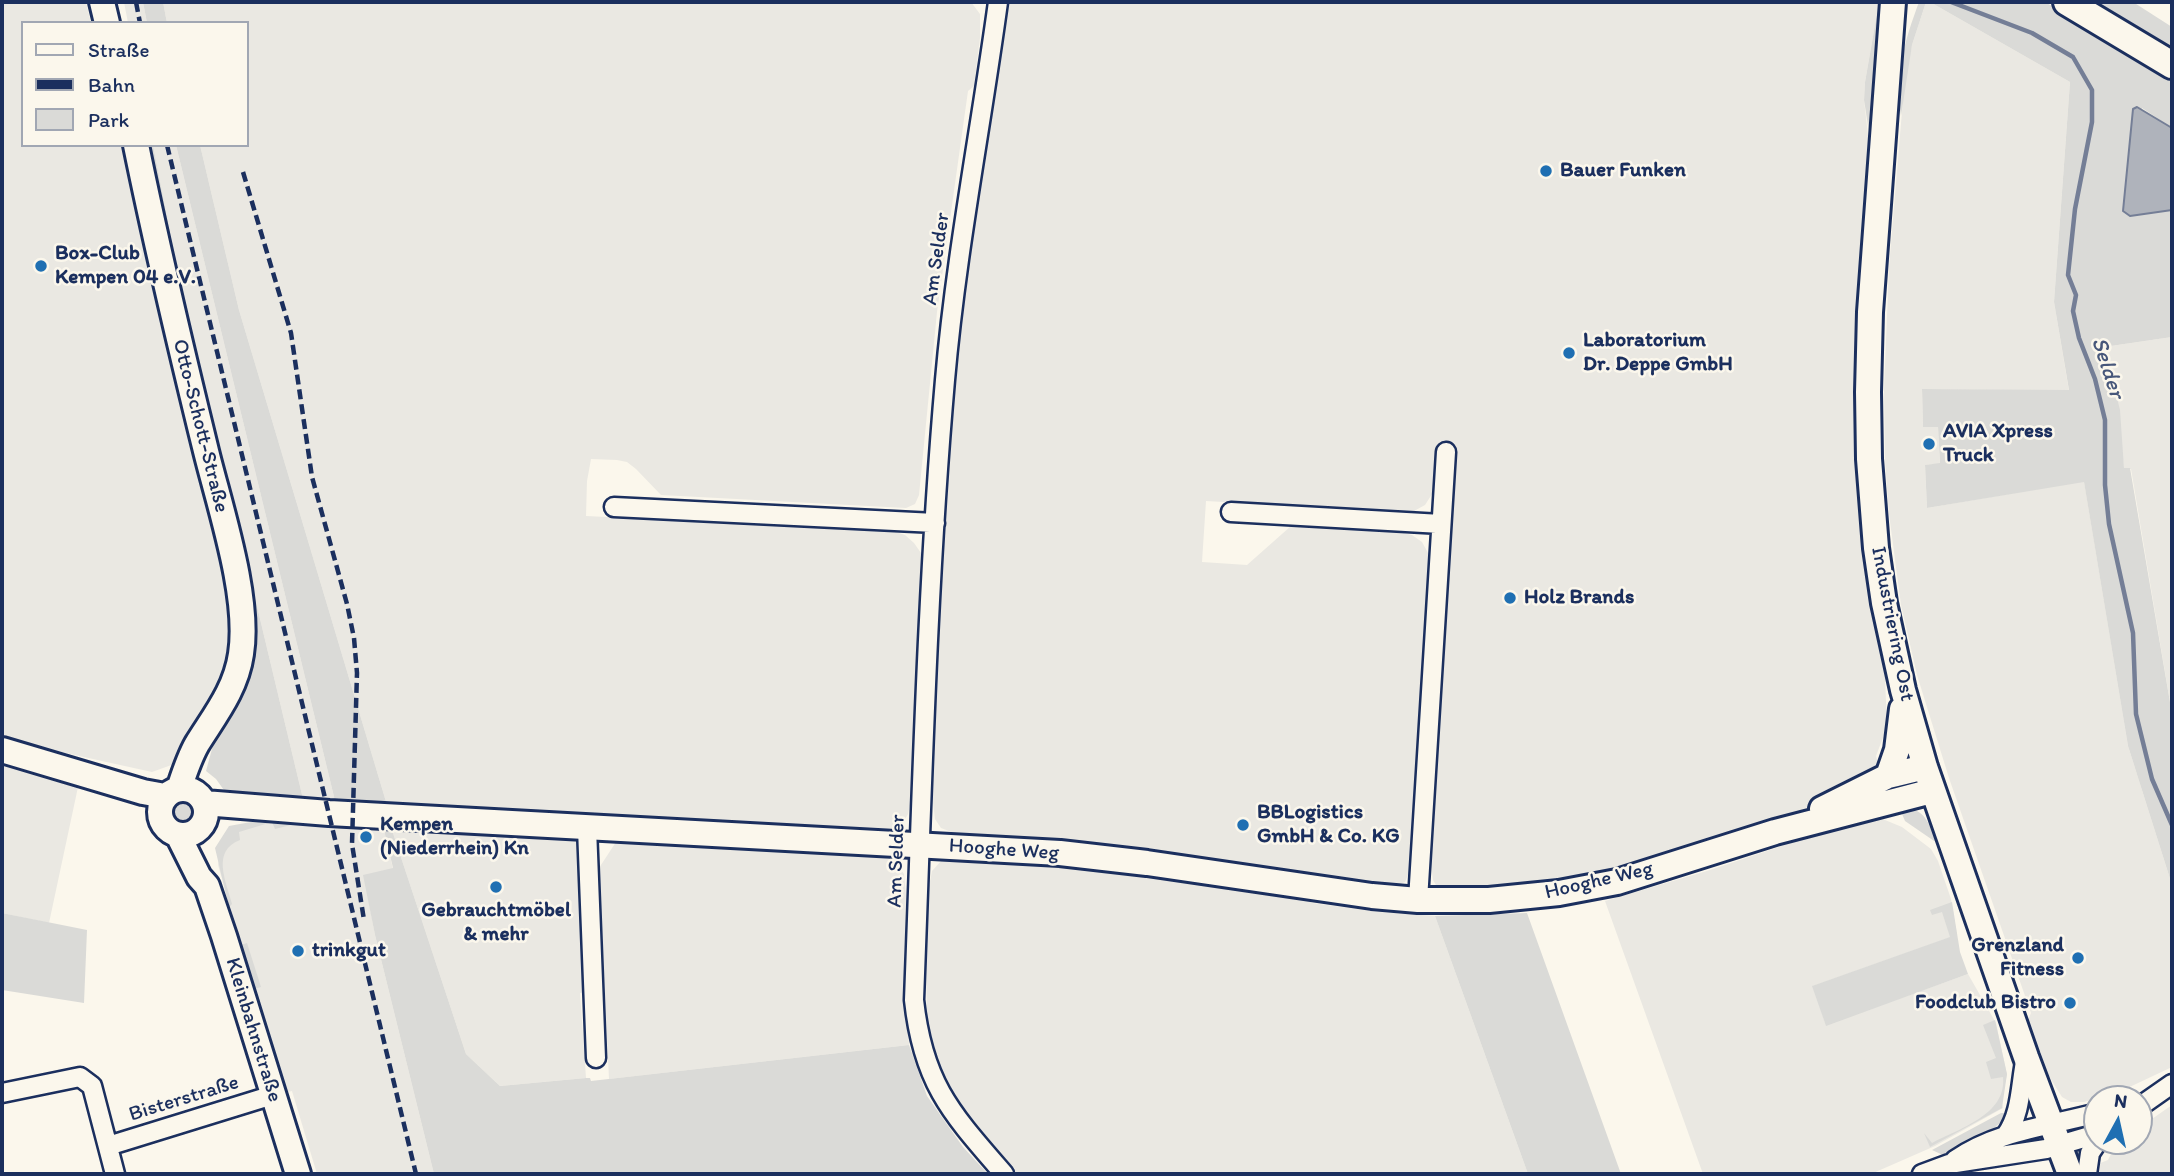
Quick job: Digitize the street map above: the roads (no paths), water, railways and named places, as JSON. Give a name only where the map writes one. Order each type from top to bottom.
[{"type":"main road","points":[[2067,2],[2172,65]]},
{"type":"street","points":[[102,2],[107,21]]},
{"type":"street","name":"Am Selder","points":[[998,2],[945,379],[935,523],[914,1000],[917,1028],[926,1062],[938,1090],[972,1139],[1004,1174]]},
{"type":"street","name":"Industriering Ost","points":[[1894,2],[1870,312],[1868,459],[1884,603],[1903,690],[1924,767],[2070,1174]]},
{"type":"street","name":"Industriering Ost","points":[[1891,47],[1908,2]]},
{"type":"street","name":"Otto-Schott-Straße","points":[[136,147],[158,255],[237,583],[243,628],[241,656],[235,680],[196,747],[186,810]]},
{"type":"street","points":[[1418,900],[1446,452]]},
{"type":"street","points":[[614,508],[935,523]]},
{"type":"street","points":[[1231,512],[1441,524]]},
{"type":"street","points":[[1888,776],[1897,750],[1903,690]]},
{"type":"street","points":[[2,750],[186,810]]},
{"type":"street","name":"Hooghe Weg","points":[[1775,832],[1888,776],[1924,767]]},
{"type":"street","name":"Hooghe Weg","points":[[186,810],[292,810],[920,844],[1098,857],[1418,900],[1510,898],[1594,886],[1775,832],[1932,791]]},
{"type":"street","name":"Kleinbahnstraße","points":[[186,810],[199,877],[207,886],[228,945],[298,1174]]},
{"type":"street","points":[[587,828],[596,1058]]},
{"type":"street","points":[[2006,1136],[2018,1109],[2026,1057]]},
{"type":"street","points":[[2,1093],[80,1077],[92,1086],[114,1174]]},
{"type":"street","points":[[2153,1096],[2172,1084]]},
{"type":"street","name":"Bisterstraße","points":[[108,1146],[274,1095]]},
{"type":"street","points":[[1922,1174],[2056,1135],[2083,1121]]},
{"type":"street","points":[[1949,1164],[1964,1154],[2006,1136],[2083,1134]]},
{"type":"street","points":[[2087,1174],[2090,1155]]},
{"type":"waterway","name":"Selder","points":[[1951,2],[2032,33],[2073,57],[2092,90],[2092,122],[2075,209],[2068,275],[2076,295],[2073,311],[2079,338],[2095,379],[2105,420],[2105,485],[2109,524],[2133,633],[2136,714],[2152,779],[2172,825]]},
{"type":"railway","points":[[136,2],[140,21]]},
{"type":"railway","points":[[167,147],[416,1174]]},
{"type":"railway","points":[[243,172],[291,333],[312,477],[354,638],[357,673],[352,844],[364,920]]},
{"type":"place","name":"Bauer Funken","points":[[1546,171]]},
{"type":"place","name":"Box-Club Kempen 04 e.V.","points":[[41,266]]},
{"type":"place","name":"Laboratorium Dr. Deppe GmbH","points":[[1569,353]]},
{"type":"place","name":"AVIA Xpress Truck","points":[[1929,444]]},
{"type":"place","name":"Holz Brands","points":[[1510,598]]},
{"type":"place","name":"BBLogistics GmbH & Co. KG","points":[[1243,825]]},
{"type":"place","name":"Kempen (Niederrhein) Kn","points":[[366,837]]},
{"type":"place","name":"Gebrauchtmöbel & mehr","points":[[496,887]]},
{"type":"place","name":"trinkgut","points":[[298,951]]},
{"type":"place","name":"Grenzland Fitness","points":[[2078,958]]},
{"type":"place","name":"Foodclub Bistro","points":[[2070,1003]]}]
